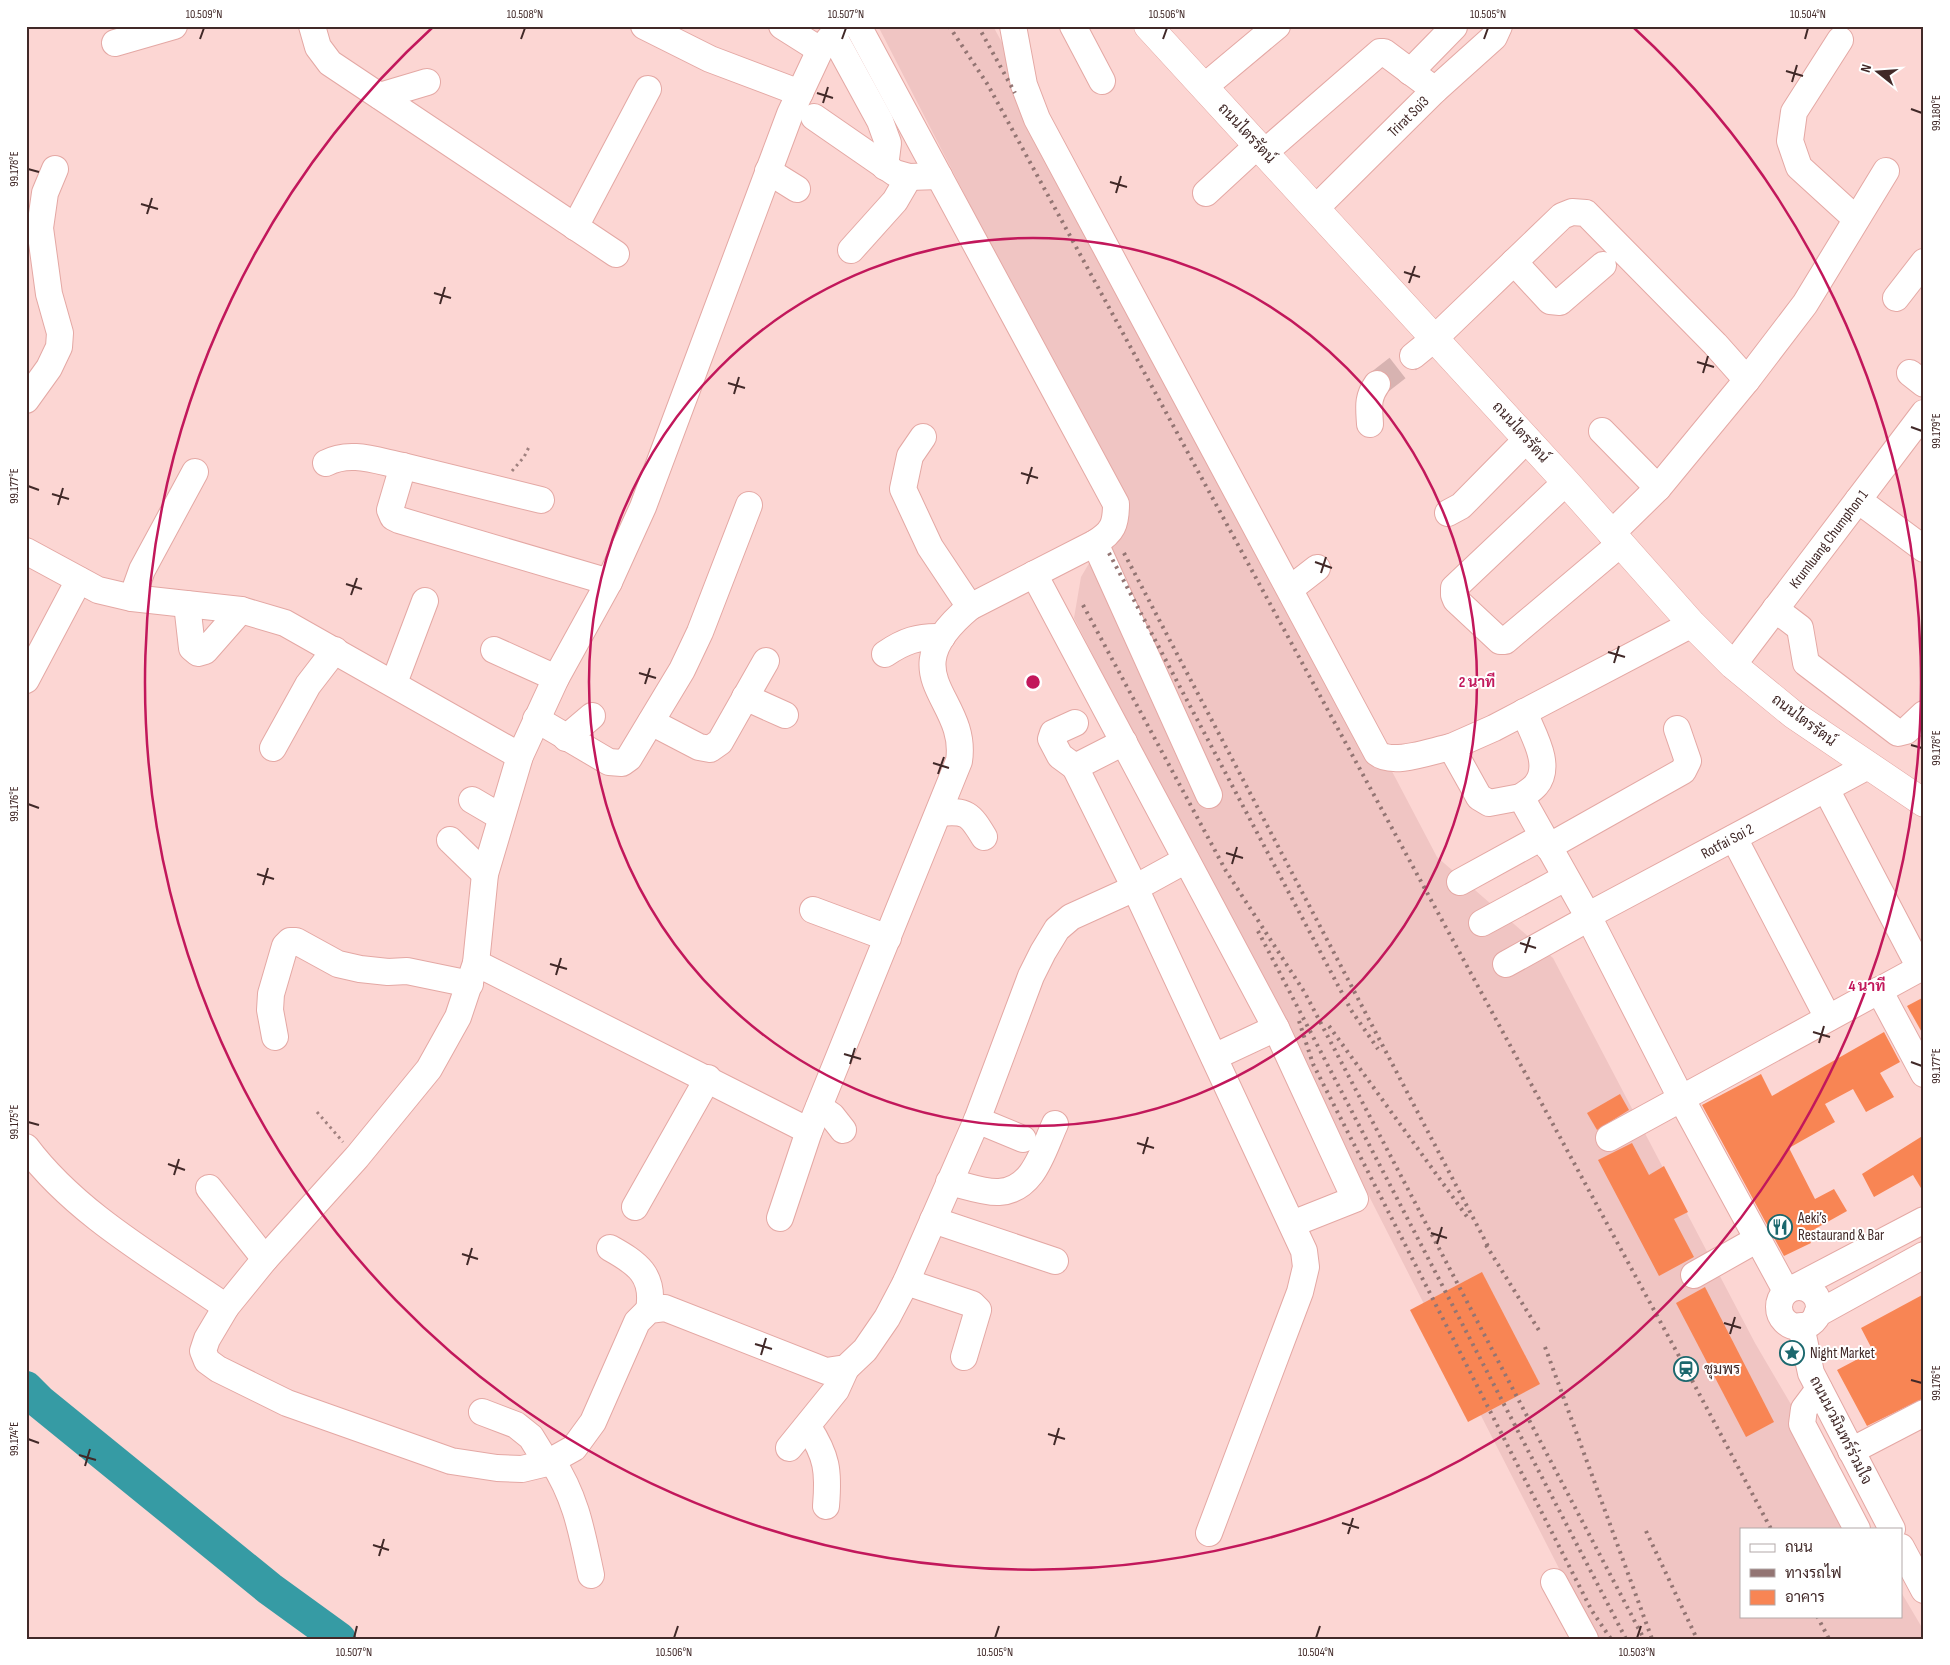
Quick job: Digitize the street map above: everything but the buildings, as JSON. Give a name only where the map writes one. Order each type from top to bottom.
[{"type":"main road","name":"ถนนไตรรัตน์","points":[[1148,26],[1527,439],[1692,624],[1733,665],[1794,715],[1868,766],[1922,799]]},
{"type":"street","points":[[115,43],[174,26]]},
{"type":"street","points":[[312,26],[318,47],[330,63],[616,254]]},
{"type":"street","points":[[782,26],[831,37],[880,121],[888,143],[885,167]]},
{"type":"street","points":[[780,1218],[809,1131],[959,761],[961,750],[960,735],[935,683],[932,668],[935,652],[942,637],[955,619],[970,606],[1095,543],[1106,536],[1116,521],[1116,504],[858,26]]},
{"type":"street","points":[[1014,26],[1024,85],[1037,119],[1377,753],[1383,757],[1393,759],[1451,748],[1692,624]]},
{"type":"street","points":[[1204,87],[1277,26]]},
{"type":"street","name":"Trirat Soi3","points":[[1316,208],[1435,90],[1494,37],[1499,26]]},
{"type":"street","points":[[649,27],[710,59],[800,93]]},
{"type":"street","points":[[1410,72],[1454,27]]},
{"type":"street","points":[[1079,29],[1102,81]]},
{"type":"street","points":[[610,1248],[636,1262],[646,1277],[651,1297],[649,1310],[637,1322],[593,1422],[574,1448],[549,1462],[522,1469],[451,1462],[288,1403],[227,1374],[207,1361],[203,1351],[207,1339],[226,1307],[265,1259],[357,1157],[429,1069],[458,1016],[473,974],[485,874],[520,756],[556,678],[609,582],[643,507],[768,171],[800,93],[831,37]]},
{"type":"street","points":[[1840,40],[1794,112],[1790,141],[1799,167],[1856,219]]},
{"type":"street","points":[[1206,193],[1380,52],[1384,52],[1435,90]]},
{"type":"street","points":[[380,96],[427,82]]},
{"type":"street","points":[[575,227],[648,89]]},
{"type":"street","points":[[814,117],[885,167],[909,177],[939,176]]},
{"type":"street","points":[[26,400],[49,368],[59,347],[60,333],[49,294],[40,228],[45,193],[55,169]]},
{"type":"street","points":[[768,171],[797,189]]},
{"type":"street","points":[[1566,482],[1454,588],[1456,600],[1500,641],[1505,642],[1616,539],[1658,488],[1805,304],[1886,171]]},
{"type":"street","points":[[851,250],[895,201],[909,177]]},
{"type":"street","points":[[1413,356],[1435,338],[1562,216],[1578,211],[1586,213],[1701,330],[1746,380]]},
{"type":"street","points":[[1514,262],[1550,301],[1560,302],[1603,265]]},
{"type":"street","points":[[1896,298],[1924,262]]},
{"type":"street","points":[[1370,424],[1368,403],[1370,394],[1377,384]]},
{"type":"street","name":"Krumluang Chumphon 1","points":[[1733,665],[1924,413]]},
{"type":"street","points":[[1602,431],[1658,488]]},
{"type":"street","points":[[923,437],[910,456],[903,489],[930,547],[970,606]]},
{"type":"street","points":[[1448,513],[1462,506],[1527,439]]},
{"type":"street","points":[[326,463],[336,458],[350,456],[403,466],[541,500]]},
{"type":"street","points":[[403,466],[390,510],[393,516],[609,582]]},
{"type":"street","points":[[132,598],[142,570],[195,472]]},
{"type":"street","points":[[1858,500],[1922,545]]},
{"type":"street","points":[[536,719],[609,762],[622,763],[629,758],[682,670],[700,632],[749,505]]},
{"type":"street","points":[[1095,543],[1209,795]]},
{"type":"street","points":[[26,551],[98,590],[132,598],[241,610],[285,623],[520,756]]},
{"type":"street","points":[[1290,588],[1317,568]]},
{"type":"street","points":[[1034,574],[1276,1028],[1355,1199],[1292,1224]]},
{"type":"street","points":[[26,680],[79,580]]},
{"type":"street","points":[[394,683],[425,601]]},
{"type":"street","points":[[187,604],[192,648],[198,653],[205,651],[241,610]]},
{"type":"street","points":[[1776,609],[1800,628],[1806,662],[1898,733],[1906,731],[1924,714]]},
{"type":"street","points":[[885,654],[902,642],[922,636],[942,637]]},
{"type":"street","points":[[273,748],[308,684],[334,650]]},
{"type":"street","points":[[494,650],[556,678]]},
{"type":"street","points":[[651,722],[699,747],[710,749],[720,742],[766,661]]},
{"type":"street","points":[[745,698],[785,715]]},
{"type":"street","points":[[1451,748],[1479,797],[1489,803],[1521,797],[1536,785],[1542,775],[1544,764],[1524,712]]},
{"type":"street","points":[[566,738],[592,716]]},
{"type":"street","points":[[1075,723],[1053,733],[1051,739],[1060,756],[1075,767],[1135,888],[1304,1251],[1306,1267],[1300,1292],[1209,1533]]},
{"type":"street","points":[[1460,882],[1545,842],[1683,771],[1688,760],[1677,729]]},
{"type":"street","points":[[1075,767],[1124,742]]},
{"type":"street","name":"Rotfai Soi 2","points":[[1506,964],[1588,917],[1868,766]]},
{"type":"street","points":[[1609,1138],[1922,967],[1826,788]]},
{"type":"street","points":[[1521,797],[1588,917],[1756,1240],[1792,1289]]},
{"type":"street","points":[[472,800],[501,817]]},
{"type":"street","points":[[939,813],[955,811],[972,817],[984,837]]},
{"type":"street","points":[[1734,838],[1828,1018]]},
{"type":"street","points":[[450,840],[485,874]]},
{"type":"street","points":[[789,1448],[808,1427],[836,1390],[846,1368],[865,1350],[906,1282],[976,1120],[1031,976],[1057,929],[1071,917],[1135,888],[1186,860]]},
{"type":"street","points":[[1482,923],[1566,878]]},
{"type":"street","points":[[813,910],[888,938]]},
{"type":"street","points":[[275,1037],[270,1010],[272,994],[285,946],[290,941],[296,941],[338,964],[360,969],[388,972],[407,970],[473,974],[708,1078],[809,1131]]},
{"type":"street","points":[[1879,990],[1924,1074]]},
{"type":"street","points":[[1214,1058],[1276,1028]]},
{"type":"street","points":[[635,1207],[708,1078]]},
{"type":"street","points":[[819,1107],[832,1116],[843,1130]]},
{"type":"street","points":[[976,1120],[1023,1139]]},
{"type":"street","points":[[950,1182],[998,1193],[1012,1190],[1027,1181],[1038,1165],[1054,1124]]},
{"type":"street","points":[[26,1147],[62,1187],[86,1209],[226,1307]]},
{"type":"street","points":[[209,1188],[265,1259]]},
{"type":"street","points":[[933,1220],[1055,1261]]},
{"type":"street","points":[[1924,1220],[1792,1289],[1779,1303],[1781,1316],[1790,1325],[1809,1320],[1924,1255]]},
{"type":"street","points":[[1694,1275],[1756,1240]]},
{"type":"street","points":[[906,1282],[972,1304],[978,1310],[964,1356]]},
{"type":"street","points":[[1792,1289],[1811,1290],[1815,1295],[1818,1301],[1809,1320]]},
{"type":"street","points":[[649,1310],[665,1308],[826,1371],[846,1368]]},
{"type":"street","name":"ถนนนวมินทร์ร่วมใจ","points":[[1809,1320],[1811,1373],[1891,1528]]},
{"type":"street","points":[[1819,1388],[1804,1409],[1802,1424],[1856,1528]]},
{"type":"street","points":[[482,1412],[516,1425],[531,1437],[566,1482],[577,1513],[591,1574]]},
{"type":"street","points":[[1850,1450],[1924,1413]]},
{"type":"street","points":[[808,1427],[821,1447],[827,1464],[826,1506]]},
{"type":"street","points":[[1902,1550],[1918,1590]]},
{"type":"street","points":[[1554,1582],[1586,1639]]},
{"type":"path","points":[[317,1112],[357,1157]]},
{"type":"shaded area","points":[[878,26],[993,26],[1199,404],[1437,857],[1553,958],[1755,1343],[1863,1528],[1740,1528],[1740,1618],[1902,1618],[1902,1594],[1924,1631],[1924,1639],[1595,1639],[1074,618],[1081,577],[1124,504]]},
{"type":"waterway","points":[[26,1388],[40,1402],[270,1589],[339,1639]]},
{"type":"tunnel","points":[[1377,384],[1413,356]]},
{"type":"railway","points":[[949,26],[988,85],[1686,1369],[1770,1528]]},
{"type":"railway","points":[[978,26],[1015,93]]},
{"type":"railway","points":[[1109,553],[1351,1010],[1378,1049]]},
{"type":"railway","points":[[1124,553],[1490,1250]]},
{"type":"railway","points":[[1083,605],[1226,871],[1305,993],[1644,1639]]},
{"type":"railway","points":[[1258,931],[1626,1639]]},
{"type":"railway","points":[[1299,1021],[1313,1064],[1592,1611],[1611,1639]]},
{"type":"railway","points":[[1329,1026],[1468,1218]]},
{"type":"railway","points":[[1486,1245],[1540,1332]]},
{"type":"railway","points":[[1545,1347],[1652,1639]]},
{"type":"railway","points":[[1646,1531],[1697,1639]]},
{"type":"railway","points":[[1818,1618],[1829,1639]]},
{"type":"place","name":"Aeki’s Restaurand & Bar","points":[[1780,1227]]},
{"type":"place","name":"Night Market","points":[[1792,1353]]},
{"type":"place","name":"ชุมพร","points":[[1686,1369]]}]
